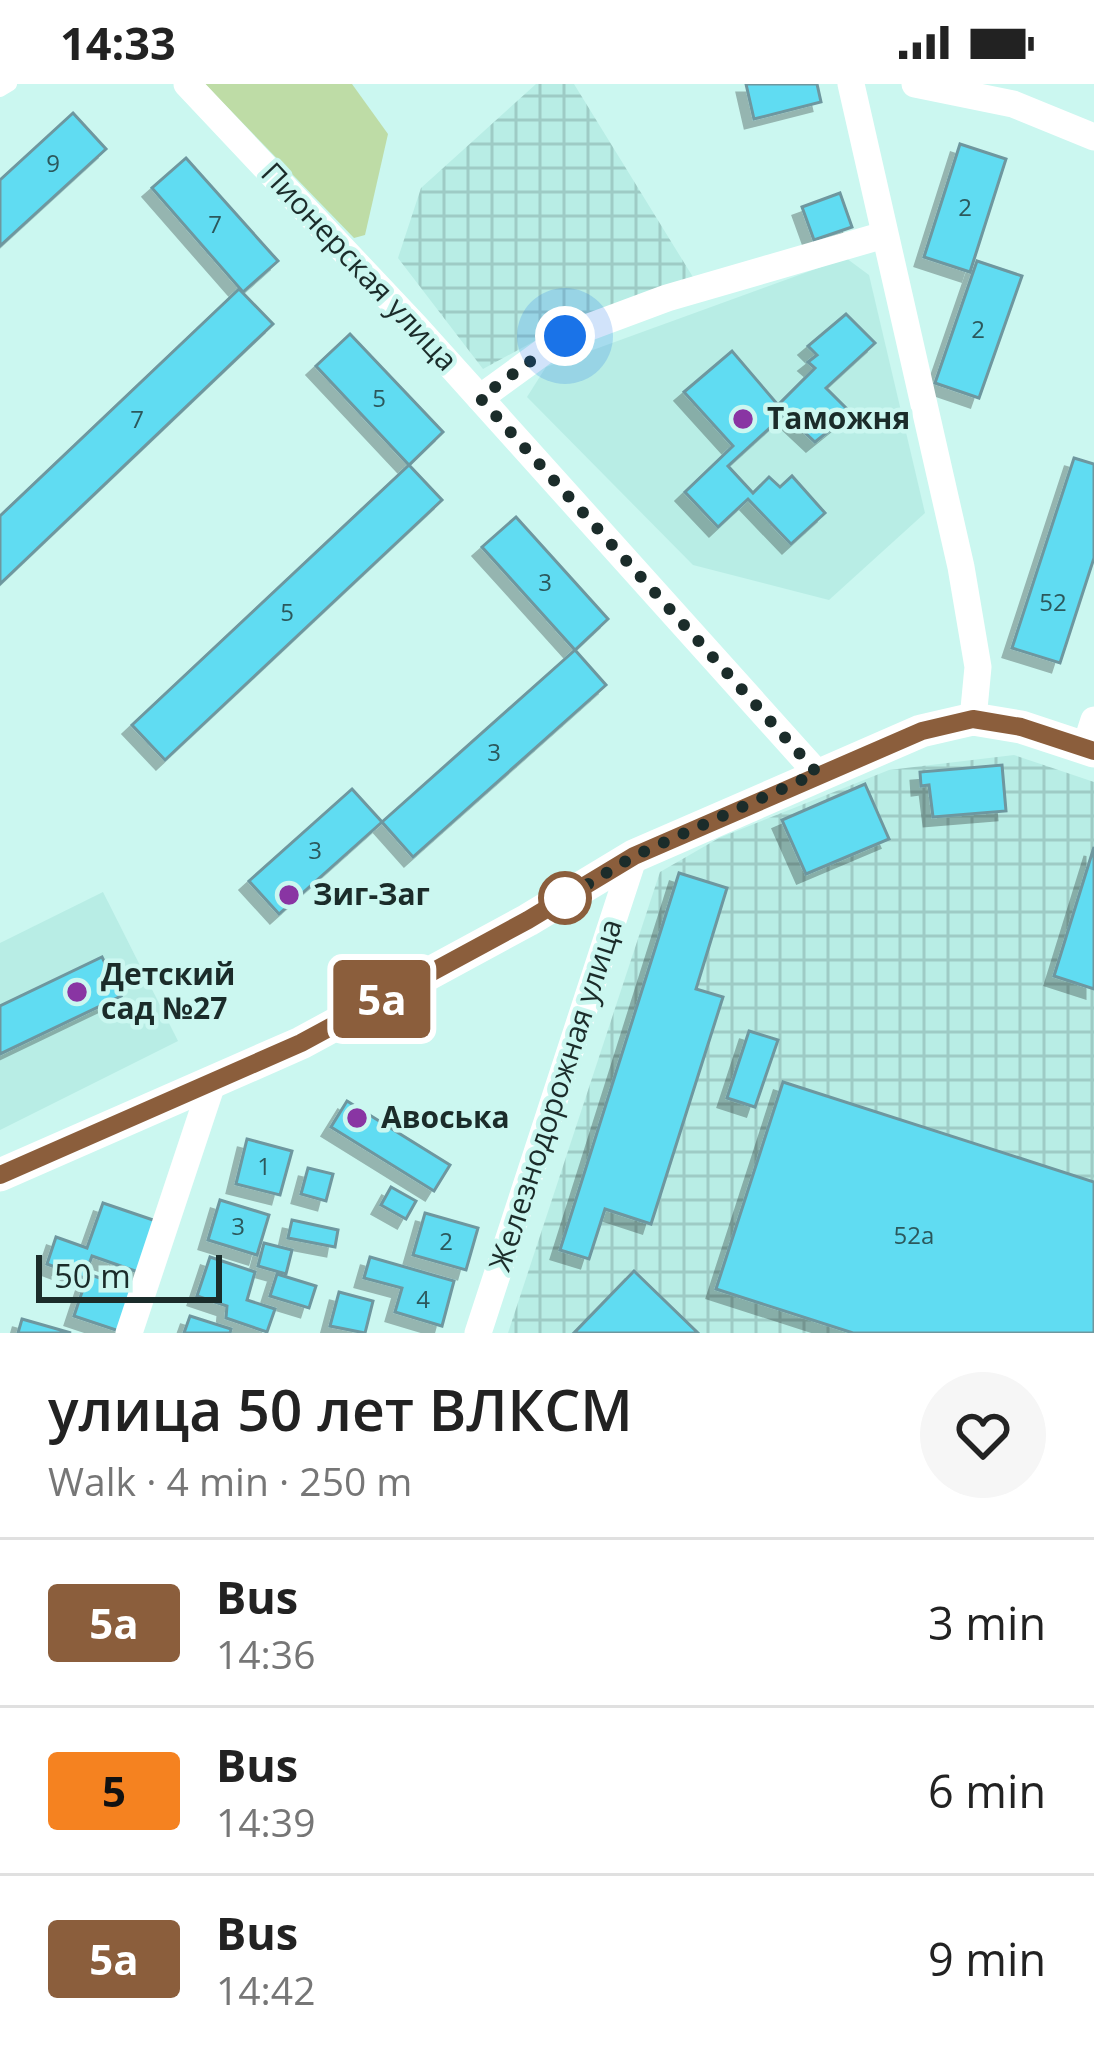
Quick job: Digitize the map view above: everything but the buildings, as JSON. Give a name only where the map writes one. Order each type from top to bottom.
[{"type":"street","name":"Пионерская улица","points":[[187,84],[480,398],[817,773]]},
{"type":"street","points":[[851,84],[961,567],[978,667],[973,719]]},
{"type":"street","points":[[915,84],[1011,94],[1094,137]]},
{"type":"street","points":[[480,398],[565,336],[667,298],[884,235]]},
{"type":"street","points":[[0,1174],[301,1043],[528,920],[634,856],[922,731],[973,719],[1091,740]]},
{"type":"street","name":"Железнодорожная улица","points":[[478,1333],[634,856]]},
{"type":"street","points":[[129,1333],[212,1084]]},
{"type":"lane","points":[[0,90],[10,84]]},
{"type":"shaded area","points":[[536,84],[574,84],[696,282],[564,325],[483,369],[398,258],[421,188]]},
{"type":"shaded area","points":[[846,258],[869,275],[925,513],[829,600],[693,565],[527,397],[546,367]]},
{"type":"shaded area","points":[[1014,755],[1094,782],[1094,1333],[508,1333],[660,872],[719,838],[889,770]]},
{"type":"shaded area","name":"Детский сад №27","points":[[103,892],[178,1041],[0,1130],[0,943]]},
{"type":"green space","points":[[205,84],[352,84],[388,134],[365,235],[354,238]]},
{"type":"bus line","name":"5а","points":[[0,1175],[301,1043],[528,920],[634,856],[922,731],[973,719],[1021,727],[1094,751]]},
{"type":"place","name":"Таможня","points":[[743,419]]},
{"type":"place","name":"Зиг-Заг","points":[[289,895]]},
{"type":"place","name":"Детский сад №27","points":[[77,992]]},
{"type":"place","name":"Авоська","points":[[357,1118]]},
{"type":"route","points":[[565,336],[480,398],[817,773],[634,856],[557,903],[565,898]]}]
